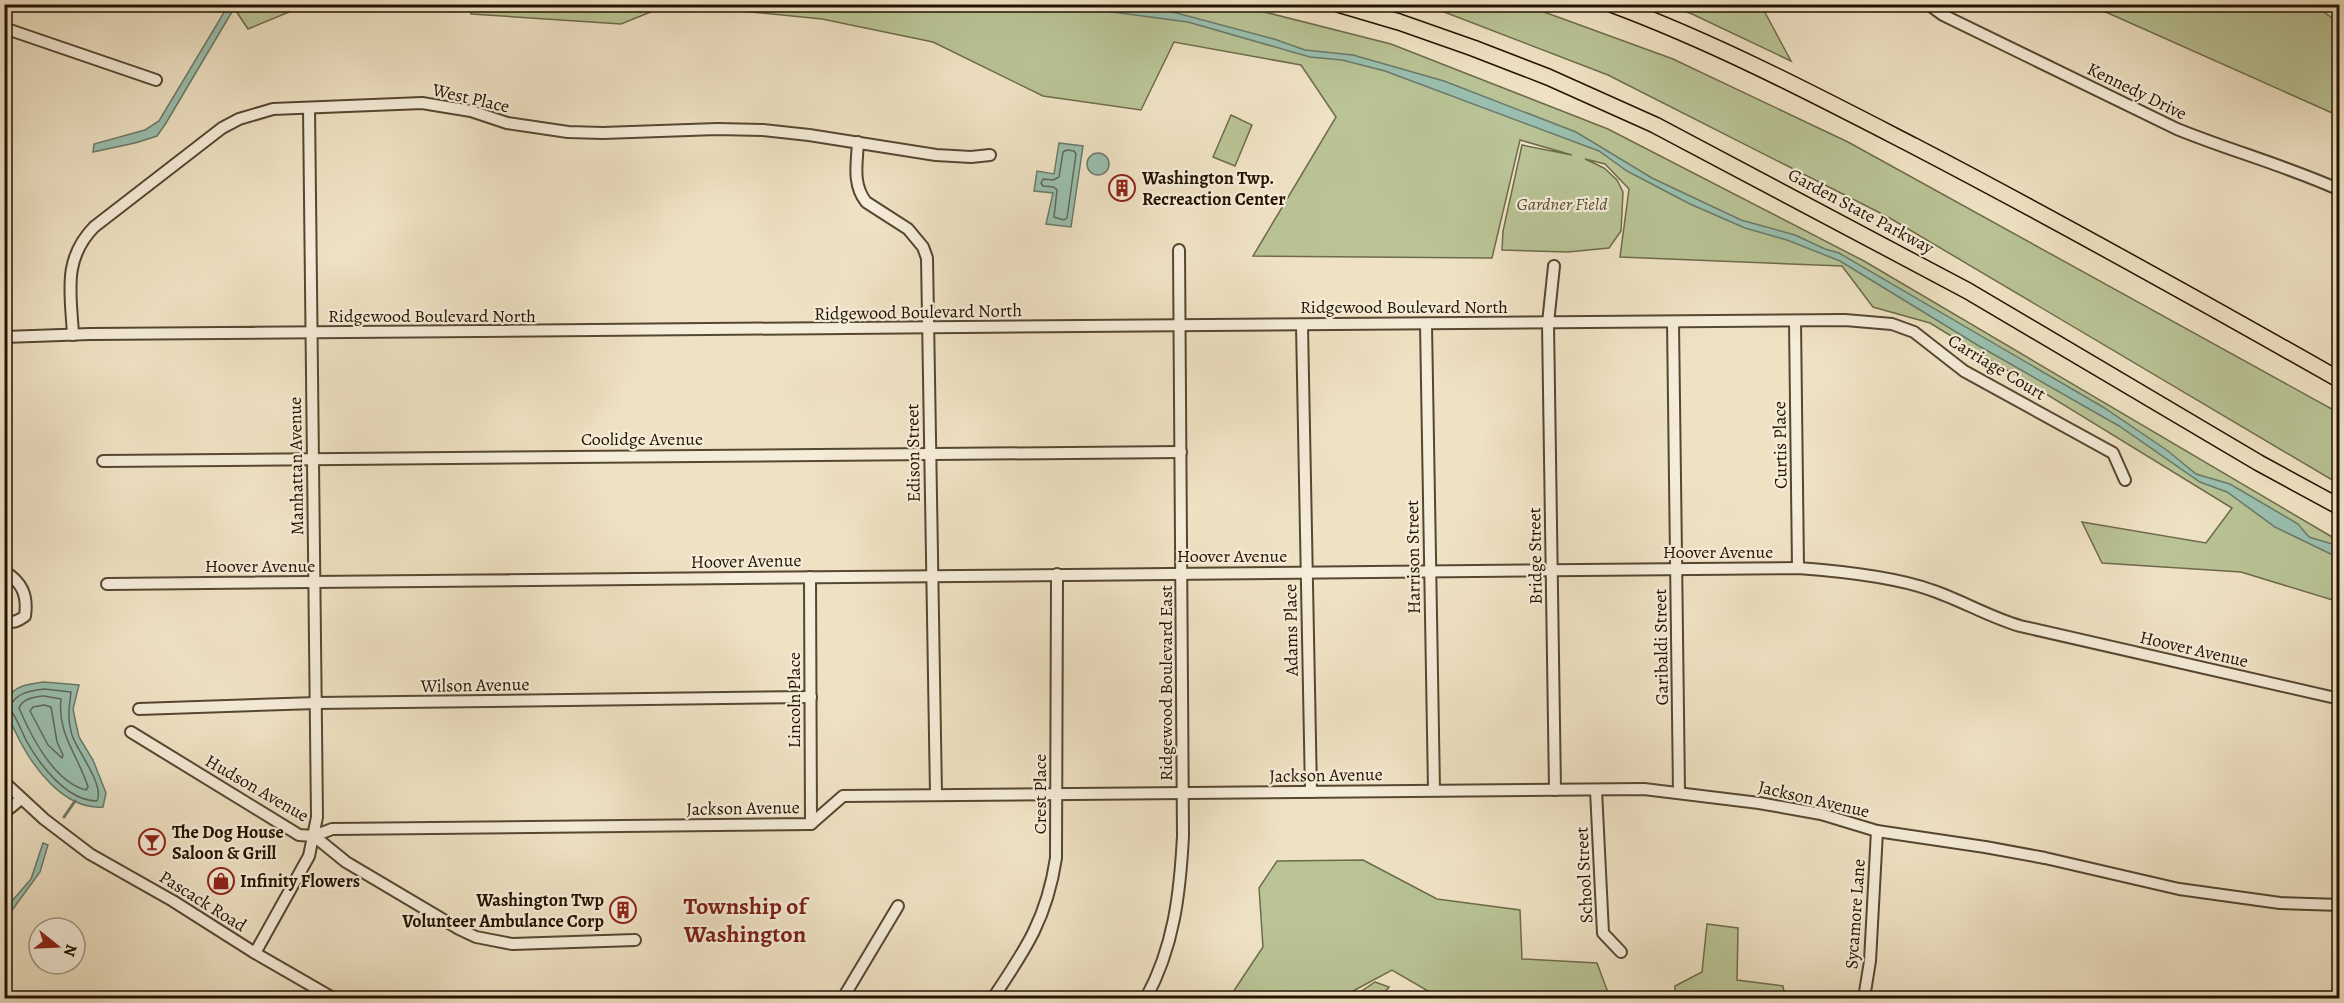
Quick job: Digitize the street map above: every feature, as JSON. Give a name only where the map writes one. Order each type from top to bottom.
[{"type":"highway","name":"Garden State Parkway","points":[[1338,4],[1473,48],[1548,77],[1655,125],[1968,291],[2259,463],[2340,507]]},
{"type":"highway","points":[[1611,4],[1731,54],[1852,114],[2080,235],[2340,380]]},
{"type":"highway","points":[[2259,463],[2340,515]]},
{"type":"street","name":"Kennedy Drive","points":[[1928,4],[1943,15],[2177,129],[2273,162],[2340,190]]},
{"type":"street","points":[[4,28],[156,80]]},
{"type":"street","name":"West Place","points":[[73,335],[70,275],[73,260],[81,243],[94,227],[222,128],[259,112],[273,109],[422,103],[471,111],[507,123],[568,132],[603,134],[717,129],[763,130],[936,155],[971,157],[990,155]]},
{"type":"street","name":"Manhattan Avenue","points":[[255,953],[309,856],[316,817],[309,108]]},
{"type":"street","name":"Edison Street","points":[[858,142],[856,178],[860,195],[873,207],[908,229],[922,247],[928,272],[936,795]]},
{"type":"street","name":"Ridgewood Boulevard East","points":[[1146,999],[1171,939],[1181,875],[1184,793],[1179,250]]},
{"type":"street","points":[[1548,323],[1554,266]]},
{"type":"street","name":"Ridgewood Boulevard North","points":[[4,338],[73,335],[1832,320]]},
{"type":"street","name":"Carriage Court","points":[[1832,320],[1892,324],[1914,332],[1964,371],[2113,453],[2125,480]]},
{"type":"street","name":"Curtis Place","points":[[1795,321],[1798,568]]},
{"type":"street","name":"Garibaldi Street","points":[[1673,322],[1679,792]]},
{"type":"street","name":"Bridge Street","points":[[1548,323],[1555,790]]},
{"type":"street","name":"Harrison Street","points":[[1426,324],[1434,790]]},
{"type":"street","name":"Adams Place","points":[[1302,325],[1311,792]]},
{"type":"street","name":"Coolidge Avenue","points":[[103,461],[1181,452]]},
{"type":"street","name":"Hoover Avenue","points":[[107,584],[1798,568],[1869,576],[1928,588],[1979,612],[2020,626],[2340,699]]},
{"type":"street","points":[[4,571],[17,579],[23,592],[26,608],[25,616],[16,622],[4,620]]},
{"type":"street","name":"Crest Place","points":[[993,999],[1026,948],[1046,905],[1056,858],[1057,574]]},
{"type":"street","name":"Lincoln Place","points":[[810,577],[811,824]]},
{"type":"street","name":"Wilson Avenue","points":[[140,709],[316,703],[811,698]]},
{"type":"street","name":"Hudson Avenue","points":[[131,732],[299,835],[314,836],[345,862],[476,937],[512,944],[635,940]]},
{"type":"street","name":"Pascack Road","points":[[4,782],[44,819],[90,854],[173,901],[333,999]]},
{"type":"street","name":"Jackson Avenue","points":[[314,836],[332,829],[811,824],[843,796],[1644,789],[1800,810],[1877,831],[2005,850],[2219,896],[2280,903],[2340,904]]},
{"type":"street","name":"School Street","points":[[1596,790],[1603,933],[1621,952]]},
{"type":"street","points":[[4,813],[21,799]]},
{"type":"street","name":"Sycamore Lane","points":[[1864,999],[1870,961],[1877,831]]},
{"type":"street","points":[[843,999],[898,906]]},
{"type":"street","points":[[2338,999],[2340,994]]},
{"type":"green space","points":[[470,4],[668,5],[621,24],[471,14]]},
{"type":"green space","points":[[223,5],[306,5],[248,29],[234,8]]},
{"type":"green space","name":"Gardner Field","points":[[681,5],[1237,5],[1391,44],[1608,129],[1864,261],[2339,541],[2339,602],[2241,572],[2102,563],[2082,522],[2206,543],[2232,508],[1930,323],[1873,307],[1842,266],[1620,257],[1629,189],[1605,164],[1585,159],[1604,168],[1617,180],[1623,192],[1621,231],[1609,248],[1568,252],[1502,250],[1503,231],[1522,145],[1572,155],[1520,140],[1492,258],[1253,256],[1336,117],[1301,65],[1174,42],[1141,110],[1043,96],[933,42],[822,19]]},
{"type":"green space","points":[[1426,5],[1525,5],[1673,59],[1848,142],[2339,413],[2339,484],[1888,217],[1608,75]]},
{"type":"green space","points":[[1667,5],[1761,5],[1791,61],[1692,14]]},
{"type":"green space","points":[[2090,5],[2314,5],[2339,23],[2339,116]]},
{"type":"green space","points":[[1231,115],[1252,125],[1235,166],[1213,157]]},
{"type":"green space","points":[[1363,860],[1437,899],[1520,910],[1522,959],[1597,963],[1610,998],[1440,998],[1392,970],[1340,998],[1229,998],[1263,947],[1259,888],[1277,861]]},
{"type":"green space","points":[[1707,924],[1738,928],[1737,980],[1783,986],[1785,998],[1675,998],[1675,986],[1702,972]]},
{"type":"green space","points":[[1375,982],[1389,987],[1380,998],[1366,998],[1357,994]]},
{"type":"water","points":[[229,4],[236,5],[157,136],[93,152],[94,144],[145,130],[159,121]]},
{"type":"water","points":[[1116,4],[1154,7],[1274,39],[1305,50],[1353,55],[1444,81],[1576,132],[1652,178],[1741,220],[1795,235],[1839,253],[2103,407],[2168,451],[2196,474],[2230,484],[2298,524],[2309,537],[2339,546],[2339,558],[2275,527],[2227,492],[2200,482],[2119,426],[1979,346],[1840,261],[1787,240],[1745,228],[1690,204],[1627,171],[1599,151],[1385,71],[1342,60],[1310,57],[1188,22],[1059,5]]},
{"type":"water","points":[[1059,143],[1083,146],[1071,227],[1046,224],[1053,193],[1034,191],[1037,171],[1054,174]]},
{"type":"water","points":[[1098,153],[1108,160],[1109,164],[1102,174],[1098,175],[1088,168],[1087,164],[1094,154]]},
{"type":"water","points":[[44,682],[79,685],[73,709],[79,737],[93,760],[106,793],[103,807],[88,806],[75,801],[50,783],[30,758],[12,725],[6,708],[10,694],[23,686]]},
{"type":"water","points":[[43,843],[48,845],[40,872],[5,920],[5,909],[31,879]]},
{"type":"waterway","points":[[64,817],[75,801]]},
{"type":"place","name":"Washington Twp. Recreaction Center","points":[[1122,188]]},
{"type":"place","name":"The Dog House Saloon & Grill","points":[[152,842]]},
{"type":"place","name":"Infinity Flowers","points":[[221,881]]},
{"type":"place","name":"Washington Twp Volunteer Ambulance Corp","points":[[623,910]]},
{"type":"district","name":"Township of Washington","points":[[745,920]]}]
